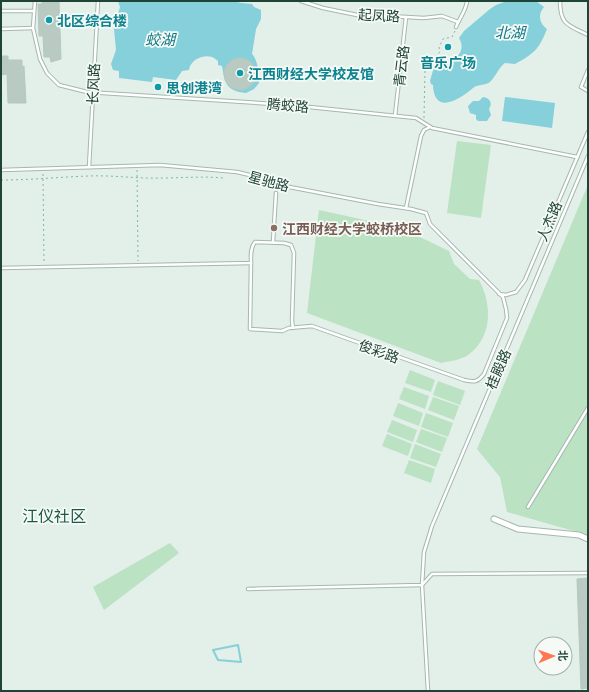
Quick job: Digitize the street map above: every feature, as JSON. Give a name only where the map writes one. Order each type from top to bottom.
[{"type":"street","points":[[494,519],[518,529],[579,535],[588,539]]},
{"type":"lane","name":"腾蛟路","points":[[34,1],[33,28],[40,59],[47,73],[59,85],[93,93],[290,105],[416,118],[430,127],[577,157]]},
{"type":"lane","name":"长风路","points":[[89,167],[98,1]]},
{"type":"lane","name":"起凤路","points":[[301,1],[323,8],[362,16],[424,18],[442,16],[458,22]]},
{"type":"lane","points":[[456,26],[460,17],[466,10],[468,1]]},
{"type":"lane","points":[[560,1],[560,10],[564,22],[588,35]]},
{"type":"lane","points":[[1,11],[33,11]]},
{"type":"lane","name":"青云路","points":[[395,116],[406,17]]},
{"type":"lane","points":[[1,29],[33,28]]},
{"type":"lane","points":[[588,70],[580,87],[588,91]]},
{"type":"lane","points":[[406,208],[421,136],[424,130],[430,127]]},
{"type":"lane","name":"人杰路","points":[[498,294],[506,295],[516,292],[525,280],[588,132]]},
{"type":"lane","name":"桂殿路","points":[[428,691],[422,585],[424,552],[432,526],[588,156]]},
{"type":"lane","name":"星驰路","points":[[1,170],[137,165],[237,172],[258,177],[279,185],[406,208],[426,213],[430,224],[498,294]]},
{"type":"lane","points":[[273,242],[276,193]]},
{"type":"lane","points":[[1,268],[251,263],[251,250],[252,245],[255,242],[288,244],[291,245],[294,253],[293,328]]},
{"type":"lane","name":"俊彩路","points":[[251,263],[250,329],[282,331],[312,326],[455,378],[473,382],[480,380],[484,374],[506,318],[503,297],[498,294]]},
{"type":"lane","points":[[528,507],[588,408]]},
{"type":"lane","points":[[248,589],[422,585],[432,574],[588,573]]},
{"type":"path","points":[[423,122],[425,70],[428,63],[440,52],[439,47],[443,39],[452,37],[456,26]]},
{"type":"path","points":[[137,165],[138,266]]},
{"type":"path","points":[[42,169],[44,267]]},
{"type":"path","points":[[1,180],[90,176],[137,178],[223,178]]},
{"type":"green space","points":[[457,141],[491,145],[481,218],[447,213]]},
{"type":"green space","points":[[587,187],[588,535],[507,512],[500,477],[477,449]]},
{"type":"green space","points":[[319,210],[401,228],[449,251],[454,264],[470,279],[479,280],[486,299],[488,320],[486,330],[476,348],[462,358],[441,363],[307,313]]},
{"type":"green space","points":[[410,370],[435,380],[431,392],[405,383]]},
{"type":"green space","points":[[438,381],[465,391],[460,405],[433,395]]},
{"type":"green space","points":[[404,387],[429,396],[425,409],[399,399]]},
{"type":"green space","points":[[433,397],[459,406],[454,420],[428,410]]},
{"type":"green space","points":[[398,403],[423,413],[419,426],[393,416]]},
{"type":"green space","points":[[426,413],[453,423],[448,437],[421,427]]},
{"type":"green space","points":[[392,420],[417,430],[413,442],[387,432]]},
{"type":"green space","points":[[421,429],[447,438],[442,452],[416,442]]},
{"type":"green space","points":[[387,434],[412,444],[408,456],[382,446]]},
{"type":"green space","points":[[415,444],[441,454],[436,467],[410,458]]},
{"type":"green space","points":[[409,460],[435,469],[431,483],[404,473]]},
{"type":"green space","points":[[170,543],[179,553],[104,610],[93,587]]},
{"type":"water","name":"蛟湖","points":[[118,1],[233,1],[252,4],[254,7],[261,10],[261,19],[256,29],[252,54],[257,63],[259,83],[254,89],[246,93],[230,88],[224,77],[222,66],[218,65],[218,61],[215,58],[208,56],[201,57],[194,61],[189,70],[182,71],[176,80],[153,77],[152,82],[119,78],[119,71],[113,70],[111,64],[116,50],[114,29],[120,7]]},
{"type":"water","name":"北湖","points":[[507,1],[536,1],[544,7],[540,19],[547,29],[539,46],[527,57],[515,64],[505,63],[490,82],[475,87],[455,100],[443,102],[438,100],[434,94],[433,85],[430,81],[434,67],[442,65],[445,60],[450,60],[460,54],[462,46],[459,38],[464,31],[490,9]]},
{"type":"water","points":[[483,97],[490,101],[491,105],[489,109],[491,115],[487,121],[478,121],[476,119],[476,115],[470,113],[468,106],[473,101],[479,101]]},
{"type":"water","points":[[505,97],[555,103],[552,128],[502,121]]},
{"type":"building","name":"北区综合楼","points":[[42,1],[59,1],[61,59],[51,62],[50,57],[44,57],[43,36],[39,36],[38,4],[42,4]]},
{"type":"building","points":[[1,56],[8,56],[8,60],[22,60],[22,67],[24,66],[26,103],[8,103],[7,74],[1,75]]},
{"type":"building","name":"江西财经大学校友馆","points":[[237,58],[243,58],[253,65],[256,74],[255,80],[249,87],[243,90],[237,90],[227,83],[224,77],[224,71],[231,61]]},
{"type":"building","points":[[588,578],[588,688],[581,689],[577,579]]},
{"type":"waterway","points":[[238,645],[241,662],[218,660],[213,650],[238,645]]},
{"type":"place","name":"北区综合楼","points":[[49,20]]},
{"type":"place","name":"音乐广场","points":[[448,47]]},
{"type":"place","name":"江西财经大学校友馆","points":[[240,73]]},
{"type":"place","name":"思创港湾","points":[[158,87]]},
{"type":"place","name":"江西财经大学蛟桥校区","points":[[274,228]]},
{"type":"district","name":"江仪社区","points":[[54,515]]}]
